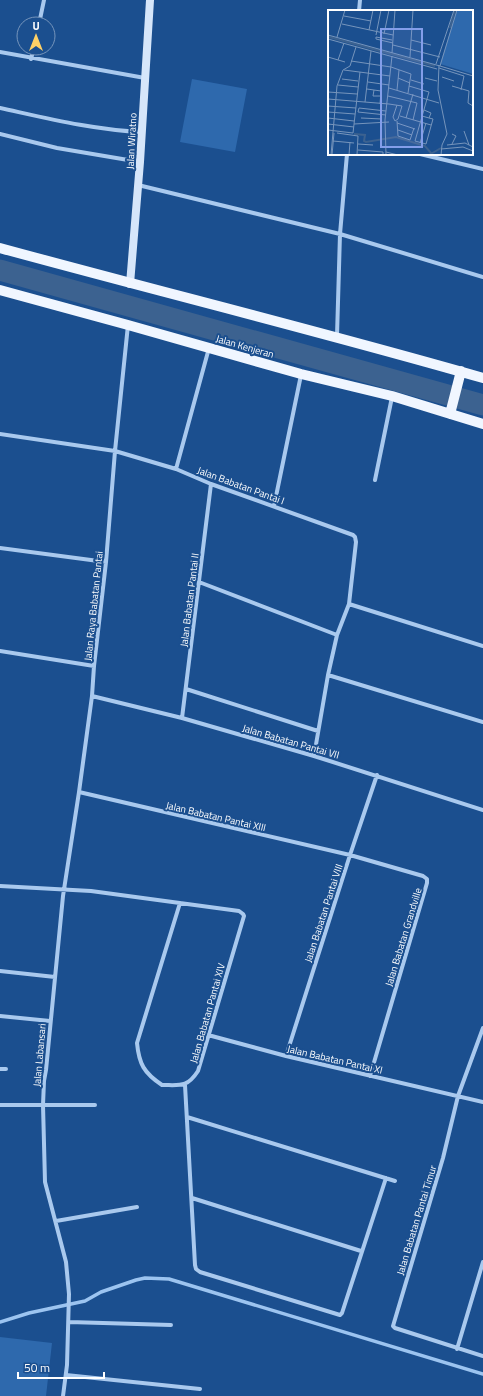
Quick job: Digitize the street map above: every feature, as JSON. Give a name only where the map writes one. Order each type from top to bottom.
[{"type":"main road","name":"Jalan Wiratno","points":[[130,284],[140,162],[150,0]]},
{"type":"main road","points":[[0,248],[130,284],[337,336],[460,373],[483,378]]},
{"type":"main road","name":"Jalan Kenjeran","points":[[0,290],[301,374],[392,396],[483,424]]},
{"type":"main road","points":[[450,413],[460,373]]},
{"type":"street","points":[[41,16],[44,0]]},
{"type":"street","points":[[359,10],[360,0]]},
{"type":"street","points":[[0,52],[145,78]]},
{"type":"street","points":[[0,108],[80,124],[142,132]]},
{"type":"street","points":[[0,134],[58,148],[140,162]]},
{"type":"street","points":[[337,336],[340,234],[347,155]]},
{"type":"street","points":[[424,155],[483,169]]},
{"type":"street","points":[[138,185],[340,234],[483,277]]},
{"type":"street","name":"Jalan Raya Babatan Pantai","points":[[64,889],[92,696],[128,325]]},
{"type":"street","points":[[176,469],[209,348]]},
{"type":"street","points":[[274,506],[301,374]]},
{"type":"street","points":[[375,480],[392,396]]},
{"type":"street","name":"Jalan Babatan Pantai I","points":[[0,434],[115,451],[176,469],[211,484],[353,534],[356,542],[348,604]]},
{"type":"street","name":"Jalan Babatan Pantai II","points":[[182,718],[211,484]]},
{"type":"street","points":[[0,548],[106,562]]},
{"type":"street","points":[[199,582],[337,635]]},
{"type":"street","points":[[314,756],[328,675],[337,635],[348,604],[483,646]]},
{"type":"street","points":[[0,651],[94,666]]},
{"type":"street","points":[[328,675],[483,722]]},
{"type":"street","points":[[186,689],[318,731]]},
{"type":"street","name":"Jalan Babatan Pantai VII","points":[[92,696],[182,718],[314,756],[483,810]]},
{"type":"street","name":"Jalan Babatan Pantai VIII","points":[[286,1056],[377,775]]},
{"type":"street","name":"Jalan Babatan Pantai XIII","points":[[79,792],[350,855]]},
{"type":"street","name":"Jalan Babatan Grandville","points":[[350,855],[423,876],[427,879],[427,884],[370,1076]]},
{"type":"street","points":[[0,886],[91,891],[180,903],[137,1043],[138,1058],[145,1071],[154,1079],[162,1085],[185,1085],[196,1270],[214,1277],[340,1315],[342,1313],[386,1178]]},
{"type":"street","name":"Jalan Labansari","points":[[63,1396],[66,1375],[69,1300],[66,1262],[45,1182],[43,1105],[64,889]]},
{"type":"street","name":"Jalan Babatan Pantai XIV","points":[[180,903],[239,911],[244,916],[198,1071],[193,1079],[185,1085]]},
{"type":"street","points":[[0,971],[55,977]]},
{"type":"street","points":[[0,1016],[50,1021]]},
{"type":"street","name":"Jalan Babatan Pantai Timur","points":[[483,1029],[458,1096],[443,1158],[393,1326],[395,1328],[457,1349],[483,1356]]},
{"type":"street","name":"Jalan Babatan Pantai XI","points":[[208,1035],[286,1056],[483,1102]]},
{"type":"street","points":[[0,1069],[6,1069]]},
{"type":"street","points":[[0,1105],[95,1105]]},
{"type":"street","points":[[187,1117],[395,1181]]},
{"type":"street","points":[[192,1198],[361,1251]]},
{"type":"street","points":[[56,1221],[137,1207]]},
{"type":"street","points":[[457,1349],[483,1262]]},
{"type":"street","points":[[69,1322],[171,1325]]},
{"type":"street","points":[[66,1375],[200,1390]]},
{"type":"shaded area","points":[[192,79],[247,89],[235,152],[180,142]]},
{"type":"shaded area","points":[[0,1337],[52,1343],[46,1396],[0,1396]]},
{"type":"waterway","points":[[0,270],[483,405]]},
{"type":"waterway","points":[[0,1322],[29,1313],[85,1301],[101,1292],[136,1280],[145,1278],[169,1279],[483,1374]]}]
